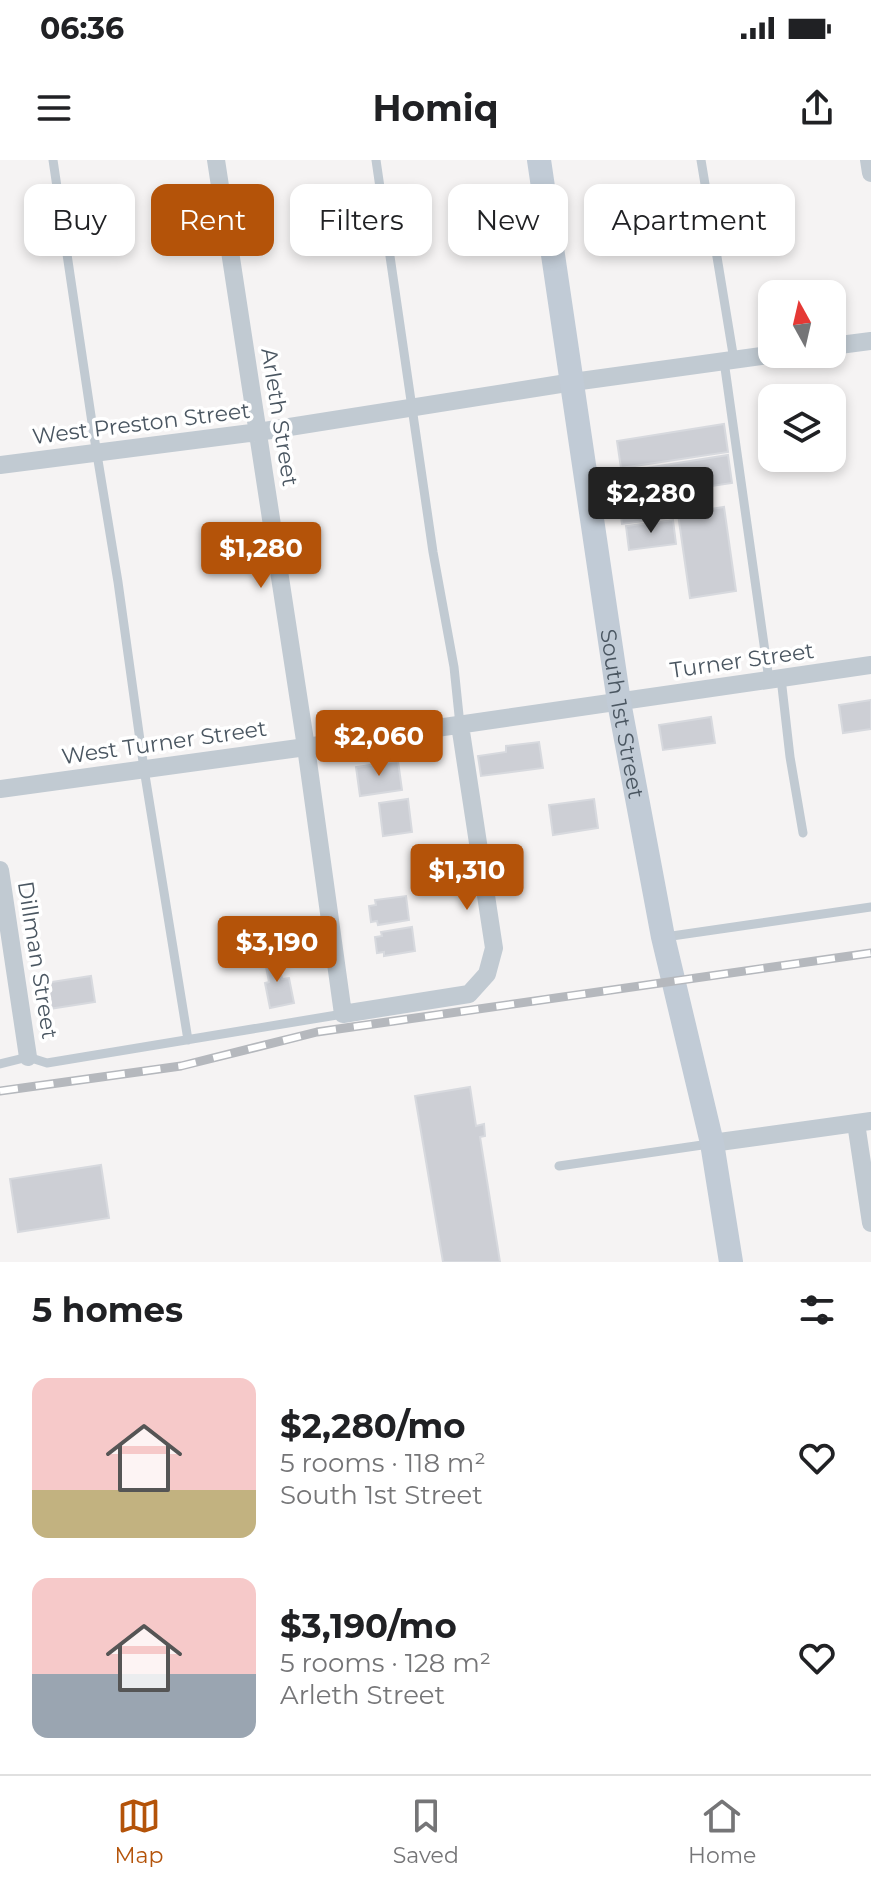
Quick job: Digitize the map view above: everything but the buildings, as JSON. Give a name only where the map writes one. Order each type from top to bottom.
[{"type":"street","name":"Arleth Street","points":[[216,160],[306,747],[343,1014]]},
{"type":"street","name":"South 1st Street","points":[[539,160],[619,702],[663,937],[712,1143],[731,1262]]},
{"type":"street","points":[[869,160],[871,173]]},
{"type":"street","points":[[846,344],[871,341]]},
{"type":"street","name":"West Preston Street","points":[[0,465],[258,432],[758,356]]},
{"type":"street","name":"Turner Street","points":[[619,702],[871,665]]},
{"type":"street","name":"West Turner Street","points":[[0,789],[619,702]]},
{"type":"street","points":[[343,1014],[469,994],[487,974],[494,948],[460,725]]},
{"type":"street","name":"Dillman Street","points":[[0,870],[28,1057]]},
{"type":"street","points":[[712,1143],[864,1122],[871,1223]]},
{"type":"lane","points":[[53,160],[188,1040]]},
{"type":"lane","points":[[376,160],[433,552],[454,667],[460,725]]},
{"type":"lane","points":[[701,160],[775,679],[803,833]]},
{"type":"lane","points":[[663,937],[871,907]]},
{"type":"lane","points":[[0,1064],[28,1057],[47,1063],[343,1014]]},
{"type":"lane","points":[[559,1166],[712,1143]]},
{"type":"railway","points":[[0,1091],[181,1066],[317,1032],[871,953]]}]
